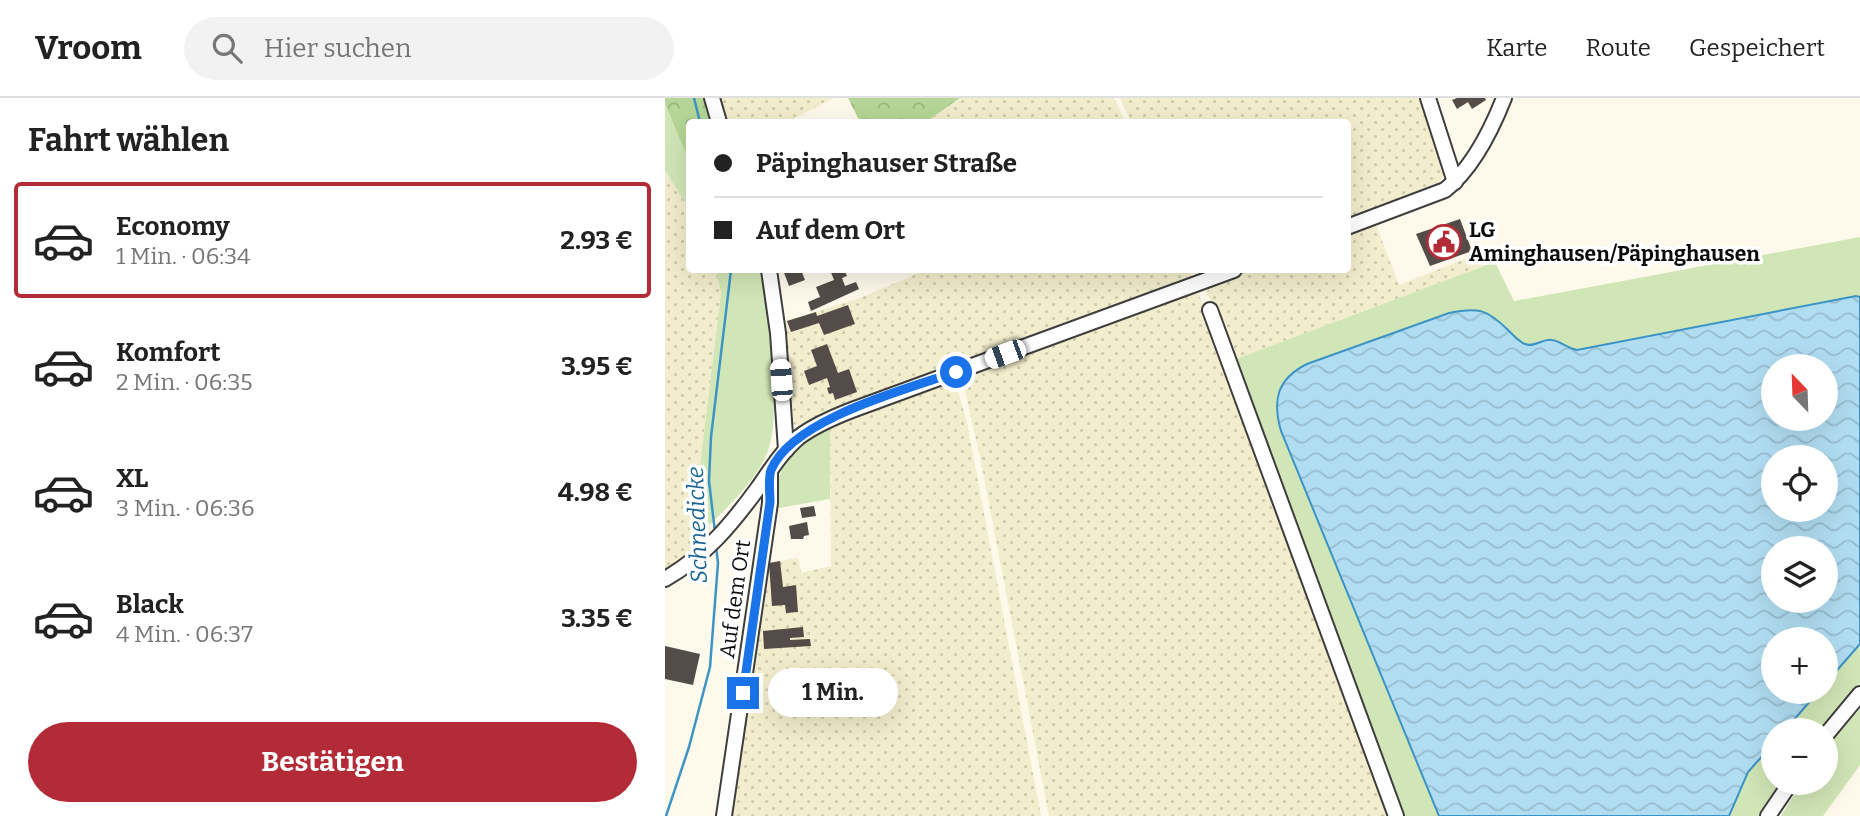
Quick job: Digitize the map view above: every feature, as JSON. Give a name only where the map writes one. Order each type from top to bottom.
[{"type":"street","points":[[712,98],[718,119]]},
{"type":"street","points":[[1428,98],[1455,182]]},
{"type":"street","points":[[1351,225],[1445,190],[1455,182],[1471,163],[1504,98]]},
{"type":"street","points":[[769,273],[778,333],[786,450]]},
{"type":"street","points":[[665,579],[689,565],[708,549],[733,521],[786,450],[814,427],[852,410],[1226,273]]},
{"type":"street","points":[[1210,310],[1396,816]]},
{"type":"street","name":"Auf dem Ort","points":[[724,816],[770,502],[771,471]]},
{"type":"street","points":[[1838,720],[1860,694]]},
{"type":"street","points":[[1768,816],[1782,795]]},
{"type":"shaded area","points":[[718,98],[834,98],[793,119],[724,119]]},
{"type":"shaded area","points":[[961,98],[1114,98],[1124,119],[930,119]]},
{"type":"shaded area","points":[[1120,98],[1422,98],[1446,172],[1438,183],[1351,217],[1351,119],[1130,119]]},
{"type":"shaded area","points":[[665,171],[686,203],[686,273],[717,273],[721,293],[699,473],[704,513],[710,525],[711,537],[688,558],[665,571]]},
{"type":"shaded area","points":[[1375,222],[1399,285],[1490,249],[1495,262],[1233,360],[1207,292],[1209,284],[1240,273],[1351,273],[1351,232]]},
{"type":"shaded area","points":[[919,273],[1190,273],[1192,276],[890,387],[798,425],[790,424],[782,322],[860,298]]},
{"type":"shaded area","points":[[1188,290],[1199,295],[1390,816],[1049,816],[981,462],[961,373]]},
{"type":"shaded area","points":[[954,376],[967,423],[1041,816],[727,816],[763,564],[798,558],[801,573],[831,566],[830,424]]},
{"type":"green space","points":[[665,98],[708,98],[714,119],[686,119],[686,154],[665,104]]},
{"type":"green space","points":[[848,98],[960,98],[930,119],[858,119]]},
{"type":"green space","points":[[665,104],[686,154],[686,203],[665,171]]},
{"type":"green space","points":[[1860,237],[1860,297],[1577,350],[1552,340],[1525,344],[1488,314],[1475,310],[1459,311],[1296,369],[1277,395],[1276,413],[1281,431],[1439,816],[1401,816],[1233,360],[1495,262],[1514,301]]},
{"type":"green space","points":[[717,273],[762,273],[773,366],[774,418],[771,440],[760,467],[710,525],[704,513],[699,473],[721,293]]},
{"type":"green space","points":[[830,424],[830,499],[773,509],[778,480],[788,458],[805,440]]},
{"type":"green space","points":[[1860,644],[1860,683],[1831,718],[1795,718],[1808,704],[1838,704],[1838,669]]},
{"type":"green space","points":[[1860,709],[1860,765],[1823,816],[1781,816],[1794,795],[1838,795],[1838,734]]},
{"type":"green space","points":[[1761,757],[1761,795],[1774,795],[1760,816],[1729,816],[1748,772]]},
{"type":"water","points":[[1860,297],[1860,644],[1838,669],[1838,627],[1761,627],[1761,704],[1808,704],[1795,718],[1761,718],[1761,757],[1748,772],[1729,816],[1439,816],[1278,420],[1279,392],[1289,376],[1297,370],[1307,364],[1449,313],[1482,311],[1525,344],[1552,340],[1577,350]]},
{"type":"building","points":[[1452,100],[1486,100],[1472,109],[1468,102],[1457,109]]},
{"type":"building","name":"LG Aminghausen/Päpinghausen","points":[[1460,219],[1472,251],[1430,266],[1416,234]]},
{"type":"building","points":[[784,273],[802,273],[805,280],[789,286]]},
{"type":"building","points":[[831,273],[846,273],[847,276],[842,278],[845,286],[856,282],[859,289],[811,311],[808,302],[820,297],[816,287],[834,280]]},
{"type":"building","points":[[848,305],[855,324],[824,335],[819,323],[791,332],[787,321],[816,312],[817,316]]},
{"type":"building","points":[[827,344],[838,373],[849,369],[857,392],[835,400],[833,393],[829,394],[827,378],[809,385],[804,371],[817,366],[811,350]]},
{"type":"building","points":[[814,506],[816,516],[802,518],[800,508]]},
{"type":"building","points":[[807,522],[809,535],[803,539],[791,539],[789,526]]},
{"type":"building","points":[[780,561],[783,587],[796,585],[798,612],[786,613],[785,605],[772,606],[769,563]]},
{"type":"building","points":[[803,627],[804,637],[790,640],[810,639],[811,646],[764,649],[763,631]]},
{"type":"building","points":[[665,646],[700,654],[693,685],[665,679]]},
{"type":"waterway","name":"Schnedicke","points":[[694,98],[699,119]]},
{"type":"waterway","name":"Schnedicke","points":[[715,532],[709,481],[711,437],[731,273]]},
{"type":"waterway","name":"Schnedicke","points":[[666,816],[689,747],[710,667],[718,563],[716,546]]},
{"type":"place","name":"LG Aminghausen/Päpinghausen","points":[[1444,242]]},
{"type":"route","points":[[743,693],[770,502],[771,471],[786,450],[814,427],[833,417],[956,372]]}]
